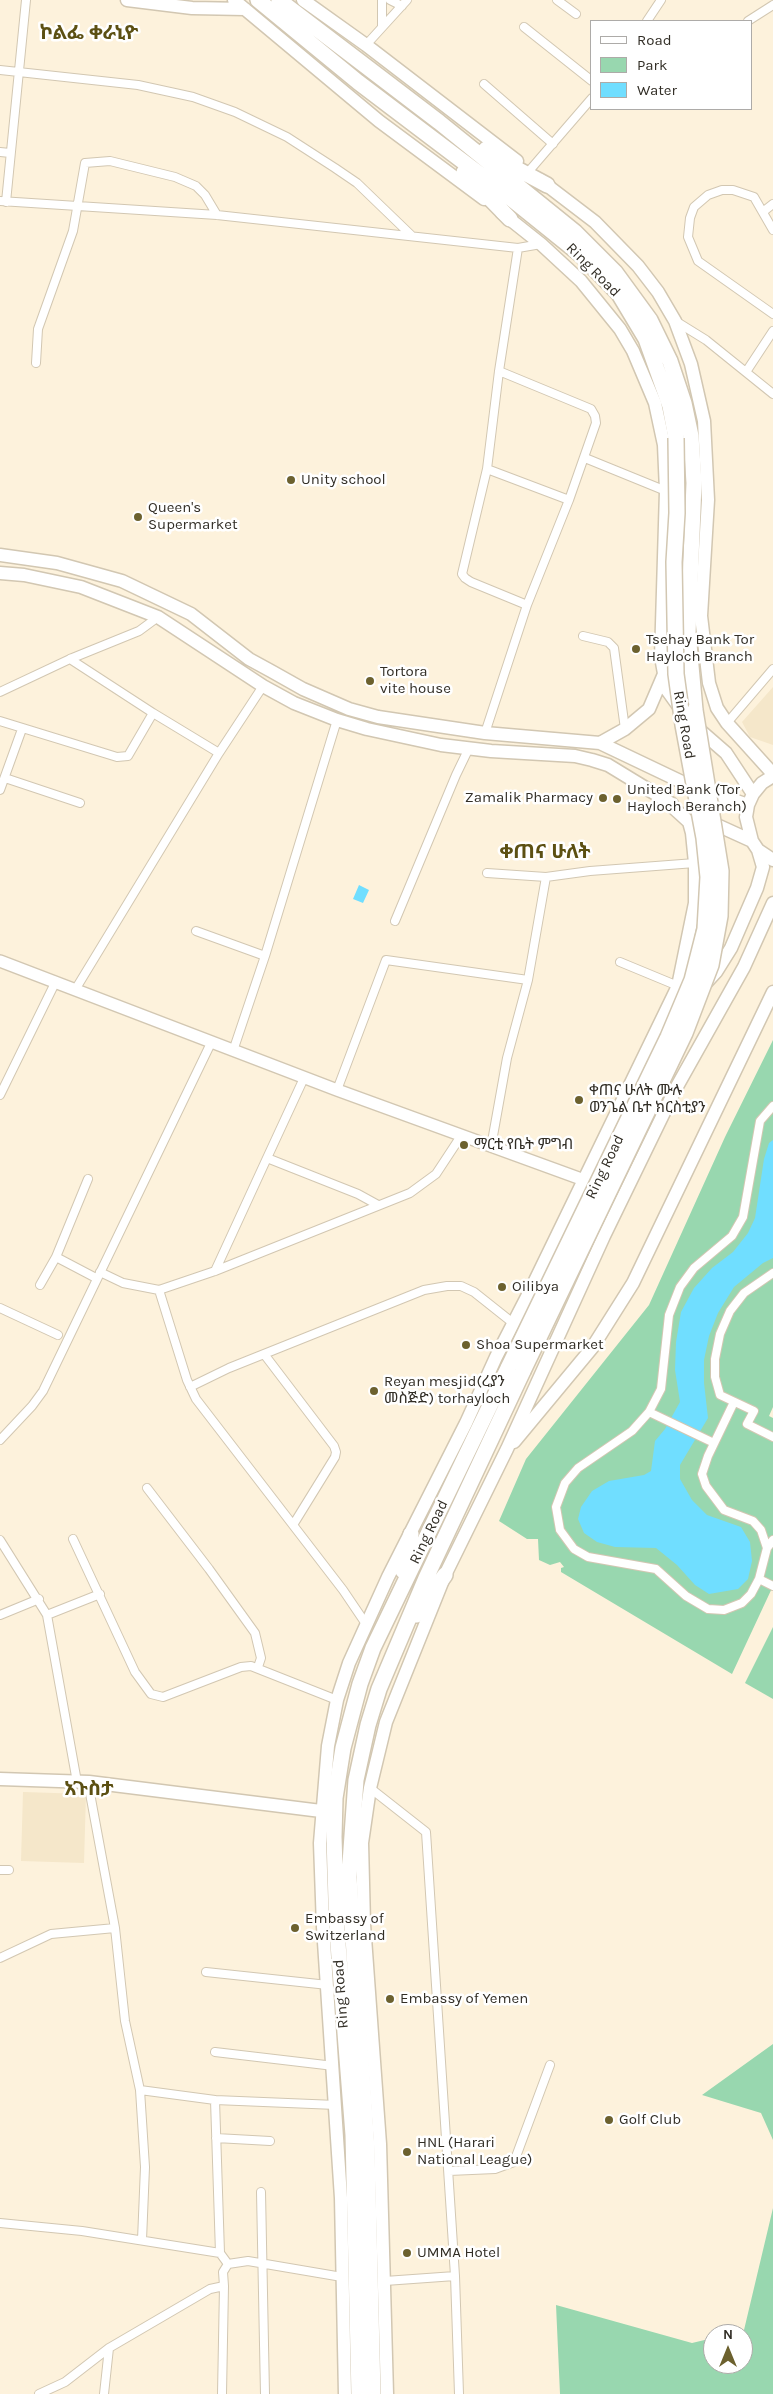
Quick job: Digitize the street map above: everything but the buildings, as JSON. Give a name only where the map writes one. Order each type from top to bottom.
[{"type":"highway","name":"Ring Road","points":[[258,0],[433,140],[494,184],[581,254],[619,294],[646,339],[683,437],[694,483],[688,634],[695,710],[720,854],[721,893],[716,941],[706,982],[685,1033],[516,1368],[398,1594],[373,1648],[360,1684],[343,1748],[335,1798],[336,1901],[353,2135],[359,2394]]},
{"type":"highway","name":"Ring Road","points":[[279,0],[439,122],[575,232],[615,272],[634,297],[661,339],[684,403],[683,437]]},
{"type":"highway","points":[[439,122],[465,135],[519,170],[547,185]]},
{"type":"highway","points":[[433,140],[510,219]]},
{"type":"highway","points":[[404,1629],[516,1368]]},
{"type":"highway","points":[[398,1594],[411,1534]]},
{"type":"highway","points":[[404,1629],[446,1575]]},
{"type":"highway","name":"Ring Road","points":[[373,2394],[367,2149],[352,1954],[349,1877],[350,1846],[356,1780],[368,1725],[378,1689],[404,1629]]},
{"type":"main road","points":[[127,0],[192,8],[245,9]]},
{"type":"main road","points":[[234,0],[379,122],[541,244],[581,281],[620,329],[633,351],[655,403],[660,421],[666,491],[660,626],[661,656],[667,690],[690,720],[726,753],[751,799]]},
{"type":"main road","points":[[303,0],[366,45],[595,222],[638,266],[658,292],[675,321],[691,364],[704,422],[708,500],[701,616],[708,683],[717,708],[727,723],[773,775],[762,783],[751,799],[746,818],[764,867],[758,888],[731,948],[716,972],[692,997],[661,1022]]},
{"type":"main road","points":[[0,555],[57,563],[122,581],[191,614],[249,659],[303,689],[349,709],[378,718],[485,734],[600,743],[676,780],[751,799]]},
{"type":"main road","points":[[0,573],[24,575],[81,587],[158,617],[263,686],[294,703],[337,720],[415,740],[469,748],[575,756],[608,765],[666,801],[755,846],[773,860]]},
{"type":"main road","points":[[600,743],[624,730],[649,709],[664,674]]},
{"type":"main road","points":[[415,740],[419,725]]},
{"type":"main road","points":[[345,2394],[336,2105],[323,1927],[321,1814],[328,1746],[336,1700],[366,1624],[678,986],[695,904],[695,863],[689,822],[666,801]]},
{"type":"main road","points":[[387,2394],[385,2280],[376,2068],[362,1843],[370,1788],[386,1722],[446,1575],[507,1449],[604,1236],[675,1090],[744,967],[773,903]]},
{"type":"main road","points":[[507,1449],[592,1348],[633,1283],[773,992]]},
{"type":"main road","points":[[0,1779],[77,1782],[321,1814]]},
{"type":"main road","points":[[0,1786],[89,1788],[321,1814]]},
{"type":"street","points":[[26,0],[20,72],[3,202],[217,215],[518,248],[541,244]]},
{"type":"street","points":[[382,0],[382,27]]},
{"type":"street","points":[[390,0],[404,3]]},
{"type":"street","points":[[557,0],[576,14]]},
{"type":"street","points":[[648,20],[659,1]]},
{"type":"street","points":[[366,45],[404,3]]},
{"type":"street","points":[[750,20],[773,5]]},
{"type":"street","points":[[524,27],[590,79]]},
{"type":"street","points":[[0,70],[138,85],[193,97],[236,112],[287,138],[357,183],[412,236]]},
{"type":"street","points":[[484,84],[553,144]]},
{"type":"street","points":[[529,170],[590,100]]},
{"type":"street","points":[[0,152],[10,153]]},
{"type":"street","points":[[36,363],[38,329],[74,231],[85,163],[110,161],[175,177],[196,186],[205,195],[217,215]]},
{"type":"street","points":[[773,230],[764,211],[754,197],[744,192],[733,190],[715,192],[708,195],[694,207],[690,218],[688,237],[698,261],[773,314]]},
{"type":"street","points":[[764,211],[773,204]]},
{"type":"street","points":[[518,248],[499,371],[487,469],[462,574],[471,582],[527,605]]},
{"type":"street","points":[[675,321],[706,340],[773,394]]},
{"type":"street","points":[[746,372],[773,331]]},
{"type":"street","points":[[485,734],[527,605],[585,458],[596,423],[591,409],[499,371]]},
{"type":"street","points":[[585,458],[666,491]]},
{"type":"street","points":[[487,469],[569,500]]},
{"type":"street","points":[[0,692],[70,658],[139,631],[158,617]]},
{"type":"street","points":[[583,636],[608,642],[614,648],[624,730]]},
{"type":"street","points":[[70,658],[153,714],[219,753]]},
{"type":"street","points":[[727,723],[773,668]]},
{"type":"street","points":[[75,990],[219,753],[263,686]]},
{"type":"street","points":[[0,721],[117,757],[128,756],[153,714]]},
{"type":"street","points":[[233,1051],[337,720]]},
{"type":"street","points":[[0,790],[22,729]]},
{"type":"street","points":[[396,921],[469,748]]},
{"type":"street","points":[[5,778],[80,803]]},
{"type":"street","points":[[487,873],[546,877],[606,869],[695,863]]},
{"type":"street","points":[[491,1147],[507,1058],[528,980],[546,877]]},
{"type":"street","points":[[196,931],[264,956]]},
{"type":"street","points":[[336,1090],[386,960],[528,980]]},
{"type":"street","points":[[0,961],[304,1078],[584,1180]]},
{"type":"street","points":[[620,962],[678,986]]},
{"type":"street","points":[[0,1095],[56,981]]},
{"type":"street","points":[[0,1440],[32,1406],[43,1391],[211,1043]]},
{"type":"street","points":[[215,1271],[304,1078]]},
{"type":"street","points":[[773,1106],[760,1121],[742,1217],[732,1236],[694,1268],[680,1287],[669,1315],[661,1389],[649,1412],[632,1431],[578,1468],[565,1483],[556,1507],[560,1530],[574,1549],[588,1557],[656,1570],[686,1596],[708,1609],[724,1610],[742,1603],[751,1594],[759,1580],[767,1548],[773,1540]]},
{"type":"street","points":[[56,1257],[98,1275],[123,1283],[159,1290],[215,1271],[410,1193],[436,1174],[460,1136]]},
{"type":"street","points":[[267,1158],[358,1194],[378,1205]]},
{"type":"street","points":[[40,1285],[56,1257],[88,1179]]},
{"type":"street","points":[[773,1273],[744,1293],[730,1311],[720,1334],[715,1359],[715,1378],[720,1396],[754,1411],[747,1424],[773,1437]]},
{"type":"street","points":[[190,1387],[228,1368],[424,1290],[447,1286],[461,1286],[474,1292],[513,1323]]},
{"type":"street","points":[[159,1290],[190,1387],[196,1399],[366,1624]]},
{"type":"street","points":[[0,1308],[58,1334]]},
{"type":"street","points":[[264,1354],[334,1446],[336,1452],[335,1457],[293,1525]]},
{"type":"street","points":[[734,1402],[714,1443],[702,1474],[706,1486],[724,1510],[753,1521],[761,1530],[767,1548]]},
{"type":"street","points":[[649,1412],[714,1443]]},
{"type":"street","points":[[147,1488],[255,1633],[261,1658],[258,1667]]},
{"type":"street","points":[[73,1538],[134,1672],[147,1691],[157,1697],[163,1697],[241,1667],[258,1667],[336,1700]]},
{"type":"street","points":[[0,1540],[39,1599],[47,1615],[77,1782]]},
{"type":"street","points":[[759,1580],[773,1586]]},
{"type":"street","points":[[47,1615],[100,1594]]},
{"type":"street","points":[[0,1615],[39,1599]]},
{"type":"street","points":[[89,1788],[115,1928],[125,2021],[140,2090],[145,2167],[142,2240]]},
{"type":"street","points":[[370,1788],[426,1832],[449,2171],[459,2394]]},
{"type":"street","points":[[0,1870],[9,1870]]},
{"type":"street","points":[[0,1958],[51,1934],[115,1928]]},
{"type":"street","points":[[206,1972],[328,1985]]},
{"type":"street","points":[[215,2052],[334,2066]]},
{"type":"street","points":[[449,2171],[495,2169],[514,2162],[550,2065]]},
{"type":"street","points":[[140,2090],[215,2100],[336,2105]]},
{"type":"street","points":[[215,2100],[220,2253],[228,2264]]},
{"type":"street","points":[[216,2138],[270,2141]]},
{"type":"street","points":[[261,2192],[265,2394]]},
{"type":"street","points":[[0,2223],[82,2231],[220,2253]]},
{"type":"street","points":[[222,2394],[223,2272],[228,2264],[236,2262],[261,2262],[342,2278]]},
{"type":"street","points":[[385,2280],[455,2276]]},
{"type":"street","points":[[40,2394],[65,2382],[109,2348],[210,2289],[224,2286]]},
{"type":"street","points":[[104,2394],[109,2348]]},
{"type":"shaded area","points":[[773,687],[773,745],[750,737],[742,722]]},
{"type":"shaded area","points":[[23,1792],[86,1794],[84,1863],[21,1861]]},
{"type":"green space","points":[[773,1040],[773,1407],[769,1416],[773,1418],[773,1586],[732,1674],[561,1572],[561,1568],[564,1567],[560,1562],[550,1565],[539,1560],[538,1539],[527,1539],[499,1521],[526,1459],[649,1305],[725,1137]]},
{"type":"green space","points":[[773,1627],[773,1699],[745,1683]]},
{"type":"green space","points":[[773,2044],[773,2140],[761,2113],[702,2095]]},
{"type":"green space","points":[[773,2208],[773,2394],[560,2394],[556,2305],[692,2343],[703,2340],[703,2374],[753,2374],[753,2324],[745,2324]]},
{"type":"water","points":[[359,885],[369,890],[363,903],[353,899]]},
{"type":"water","points":[[773,1140],[773,1258],[763,1263],[734,1287],[718,1313],[709,1336],[704,1360],[704,1383],[708,1418],[680,1465],[680,1479],[692,1500],[707,1515],[741,1527],[750,1542],[752,1561],[748,1579],[738,1589],[709,1594],[695,1585],[677,1565],[656,1548],[615,1547],[597,1542],[584,1533],[578,1519],[581,1507],[592,1491],[609,1481],[644,1475],[651,1471],[655,1441],[665,1429],[680,1402],[675,1370],[676,1342],[681,1312],[694,1288],[712,1268],[733,1252],[748,1233],[755,1218],[764,1159],[769,1143]]},
{"type":"place","name":"Unity school","points":[[291,480]]},
{"type":"place","name":"Queen's Supermarket","points":[[138,517]]},
{"type":"place","name":"Tsehay Bank Tor Hayloch Branch","points":[[636,649]]},
{"type":"place","name":"Tortora vite house","points":[[370,681]]},
{"type":"place","name":"Zamalik Pharmacy","points":[[603,798]]},
{"type":"place","name":"United Bank (Tor Hayloch Beranch)","points":[[617,799]]},
{"type":"place","name":"ቀጠና ሁለት ሙሉ ወንጌል ቤተ ክርስቲያን","points":[[579,1100]]},
{"type":"place","name":"ማርቲ የቤት ምግብ","points":[[464,1145]]},
{"type":"place","name":"Oilibya","points":[[502,1287]]},
{"type":"place","name":"Shoa Supermarket","points":[[466,1345]]},
{"type":"place","name":"Reyan mesjid(ረያን መስጅድ) torhayloch","points":[[374,1391]]},
{"type":"place","name":"Embassy of Switzerland","points":[[295,1928]]},
{"type":"place","name":"Embassy of Yemen","points":[[390,1999]]},
{"type":"place","name":"Golf Club","points":[[609,2120]]},
{"type":"place","name":"HNL (Harari National League)","points":[[407,2152]]},
{"type":"place","name":"UMMA Hotel","points":[[407,2253]]},
{"type":"district","name":"ኮልፌ ቀራኒዮ","points":[[89,33]]},
{"type":"district","name":"ቀጠና ሁለት","points":[[545,852]]},
{"type":"district","name":"አጉስታ","points":[[89,1789]]}]
